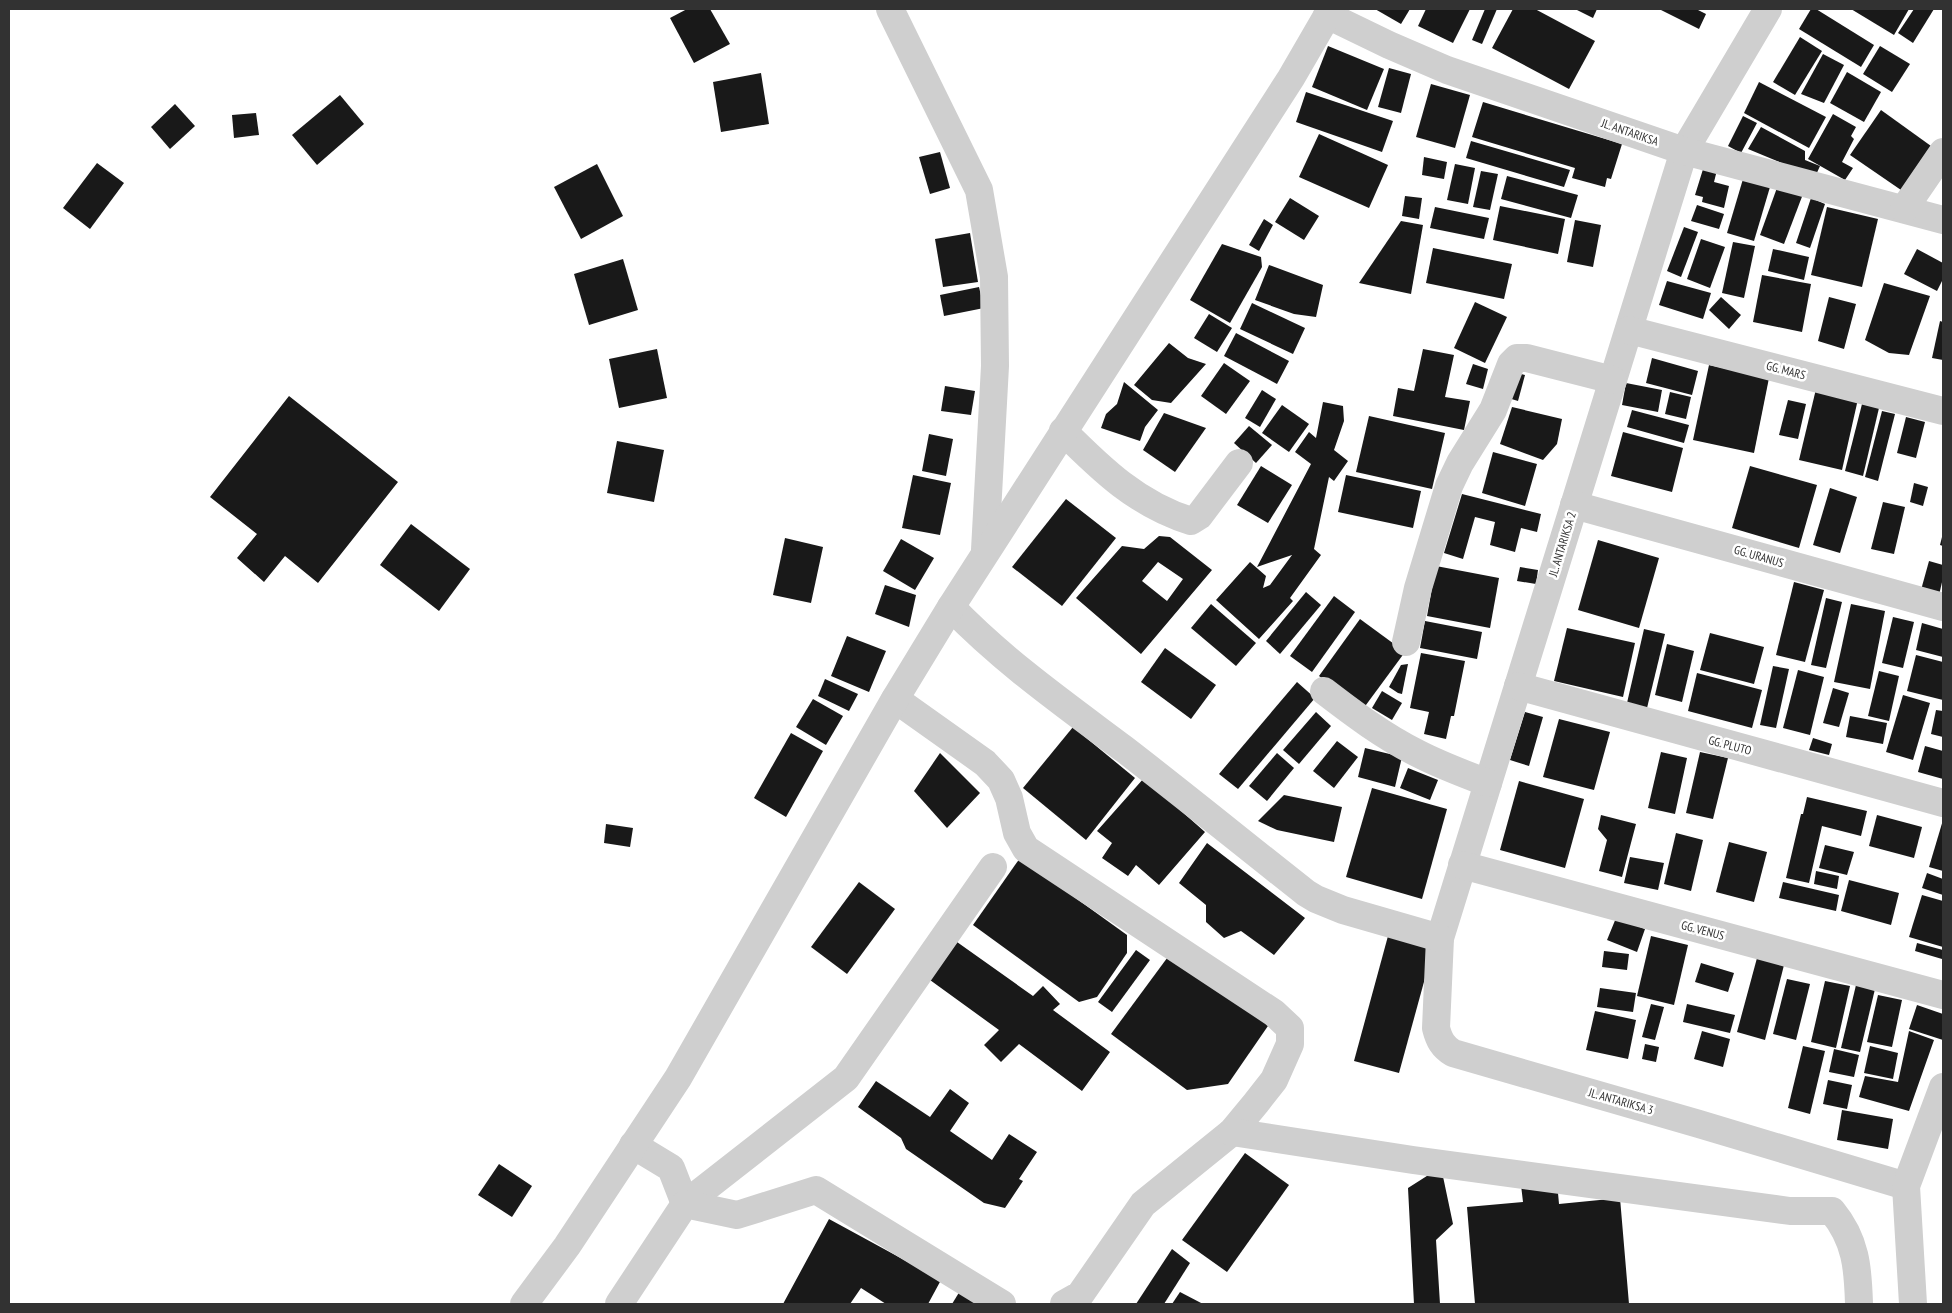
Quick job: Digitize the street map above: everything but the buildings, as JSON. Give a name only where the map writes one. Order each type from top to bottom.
[{"type":"street","points":[[890,9],[979,190],[994,277],[995,366],[985,552]]},
{"type":"street","name":"JL. ANTARIKSA 2","points":[[1440,938],[1684,152],[1768,9]]},
{"type":"street","points":[[524,1304],[567,1246],[678,1078],[895,699],[951,607],[1291,78],[1329,12]]},
{"type":"street","name":"JL. ANTARIKSA","points":[[1329,12],[1389,46],[1447,70],[1684,152],[1943,220]]},
{"type":"street","points":[[1904,209],[1943,152]]},
{"type":"street","name":"GG. MARS","points":[[1629,330],[1943,411]]},
{"type":"street","points":[[1406,642],[1423,569],[1449,486],[1460,463],[1493,410],[1511,364],[1517,358],[1527,358],[1613,380]]},
{"type":"street","points":[[1063,432],[1097,465],[1135,496],[1158,509],[1190,522],[1205,521],[1238,464]]},
{"type":"street","name":"GG. URANUS","points":[[1574,505],[1943,608]]},
{"type":"street","points":[[951,607],[977,634],[1010,663],[1306,893],[1343,910],[1440,938]]},
{"type":"street","name":"GG. PLUTO","points":[[1518,686],[1943,803]]},
{"type":"street","points":[[1324,691],[1368,725],[1389,738],[1416,753],[1488,783]]},
{"type":"street","points":[[895,699],[985,763],[1001,780],[1009,798],[1017,833],[1026,849],[1274,1013],[1290,1028],[1290,1044],[1274,1080],[1232,1132],[1143,1204],[1080,1295],[1064,1304]]},
{"type":"street","name":"GG. VENUS","points":[[1462,865],[1943,995]]},
{"type":"street","points":[[619,1304],[685,1204],[846,1078],[993,867]]},
{"type":"street","name":"JL. ANTARIKSA 3","points":[[1440,938],[1436,1028],[1444,1048],[1453,1054],[1709,1127],[1906,1186]]},
{"type":"street","points":[[1913,1304],[1906,1186],[1943,1087]]},
{"type":"street","points":[[1232,1132],[1423,1161],[1781,1210],[1832,1212],[1844,1225],[1853,1248],[1858,1276],[1859,1304]]},
{"type":"street","points":[[633,1145],[671,1168],[685,1204]]},
{"type":"street","points":[[685,1204],[737,1215],[816,1190],[1002,1304]]}]
